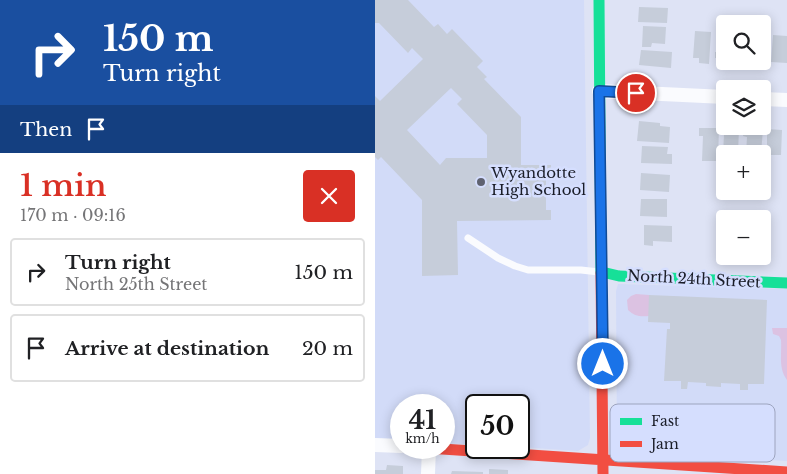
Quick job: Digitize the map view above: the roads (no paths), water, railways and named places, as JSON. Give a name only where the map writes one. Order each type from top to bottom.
[{"type":"street","points":[[599,0],[603,474]]},
{"type":"street","points":[[599,91],[716,97]]},
{"type":"street","points":[[771,99],[787,100]]},
{"type":"street","name":"North 24th Street","points":[[602,272],[619,276],[787,283]]},
{"type":"street","points":[[375,445],[390,446]]},
{"type":"street","points":[[455,450],[610,460]]},
{"type":"street","points":[[428,459],[428,474]]},
{"type":"street","points":[[634,462],[787,472]]},
{"type":"lane","points":[[469,238],[498,258],[528,270],[602,272]]},
{"type":"place","name":"Wyandotte High School","points":[[481,182]]}]
